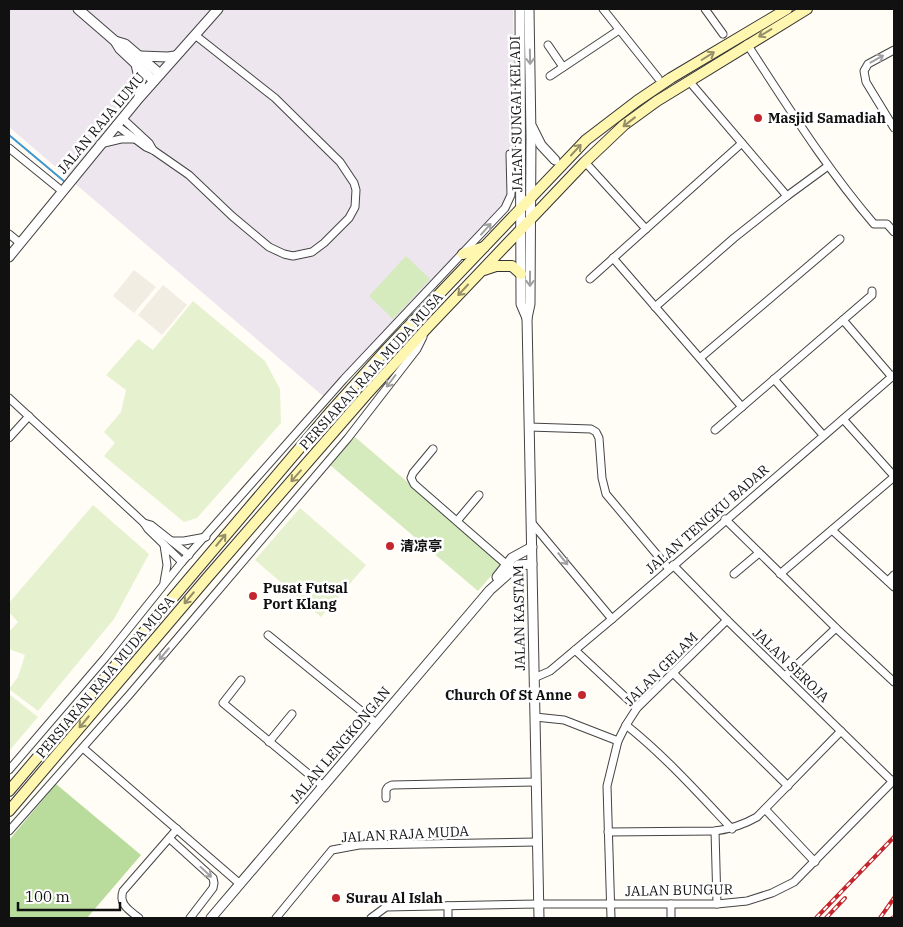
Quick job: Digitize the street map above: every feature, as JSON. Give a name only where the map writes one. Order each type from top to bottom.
[{"type":"main road","name":"PERSIARAN RAJA MUDA MUSA","points":[[9,791],[332,410],[384,352],[586,140],[671,78],[787,9]]},
{"type":"main road","name":"PERSIARAN RAJA MUDA MUSA","points":[[9,810],[366,395],[428,326],[585,162],[624,125],[657,101],[747,44],[807,9]]},
{"type":"main road","points":[[463,254],[486,246]]},
{"type":"main road","points":[[481,271],[496,266],[512,266],[521,274]]},
{"type":"street","points":[[78,9],[115,41],[125,44],[138,60],[157,77]]},
{"type":"street","name":"JALAN RAJA LUMU","points":[[9,257],[100,144],[218,9]]},
{"type":"street","name":"JALAN SUNGAI KELADI","points":[[520,9],[521,210]]},
{"type":"street","name":"JALAN SUNGAI KELADI","points":[[529,9],[530,219]]},
{"type":"street","points":[[603,9],[658,78]]},
{"type":"street","points":[[705,9],[723,34]]},
{"type":"street","points":[[550,76],[619,30]]},
{"type":"street","points":[[119,122],[134,139],[189,175],[232,216],[269,246],[284,254],[293,256],[312,252],[350,218],[355,207],[356,190],[354,183],[340,162],[275,98],[195,35]]},
{"type":"street","points":[[747,44],[828,166],[874,224],[887,224],[894,232]]},
{"type":"street","points":[[548,45],[564,67]]},
{"type":"street","points":[[894,50],[868,64],[864,71],[866,82],[894,128]]},
{"type":"street","points":[[138,60],[176,56]]},
{"type":"street","points":[[138,60],[141,87],[139,98]]},
{"type":"street","points":[[689,80],[787,196]]},
{"type":"street","points":[[119,122],[149,142],[153,150]]},
{"type":"street","points":[[531,124],[541,144],[555,160]]},
{"type":"street","points":[[100,144],[121,139],[134,139]]},
{"type":"street","points":[[590,279],[742,142]]},
{"type":"street","points":[[9,148],[62,191]]},
{"type":"street","points":[[9,770],[182,562],[344,379],[505,208],[510,200],[510,154],[521,152]]},
{"type":"street","points":[[585,162],[646,228]]},
{"type":"street","points":[[655,307],[734,238],[828,166]]},
{"type":"street","name":"JALAN KASTAM","points":[[521,210],[521,304],[527,318]]},
{"type":"street","name":"JALAN KASTAM","points":[[530,219],[530,304],[527,318],[539,918]]},
{"type":"street","points":[[9,234],[20,243]]},
{"type":"street","points":[[700,358],[840,239]]},
{"type":"street","points":[[613,258],[742,407]]},
{"type":"street","points":[[715,430],[872,295],[872,291]]},
{"type":"street","points":[[843,320],[893,376]]},
{"type":"street","points":[[9,831],[83,748],[348,438],[416,349],[428,326]]},
{"type":"street","name":"JALAN TENGKU BADAR","points":[[534,678],[550,671],[612,619],[893,376]]},
{"type":"street","points":[[774,379],[823,435]]},
{"type":"street","points":[[9,398],[148,528],[168,543],[189,555]]},
{"type":"street","points":[[9,438],[30,416]]},
{"type":"street","points":[[780,574],[894,477],[843,419]]},
{"type":"street","name":"JALAN SEROJA","points":[[529,427],[591,429],[596,432],[599,438],[602,478],[606,494],[671,567],[893,781]]},
{"type":"street","points":[[433,449],[413,473],[411,478],[414,484],[507,565]]},
{"type":"street","points":[[457,521],[479,495]]},
{"type":"street","points":[[726,519],[836,628],[893,679]]},
{"type":"street","points":[[531,522],[612,619]]},
{"type":"street","points":[[832,530],[891,584],[894,576]]},
{"type":"street","points":[[168,543],[206,537]]},
{"type":"street","points":[[168,543],[182,562]]},
{"type":"street","points":[[164,584],[168,543]]},
{"type":"street","name":"JALAN LENGKONGAN","points":[[490,590],[492,583],[512,558],[532,546]]},
{"type":"street","points":[[734,574],[759,553]]},
{"type":"street","name":"JALAN LENGKONGAN","points":[[211,918],[490,590],[518,565],[532,564]]},
{"type":"street","name":"JALAN GELAM","points":[[611,918],[607,786],[618,741],[637,708],[727,620]]},
{"type":"street","points":[[785,676],[836,628]]},
{"type":"street","points":[[268,635],[376,723]]},
{"type":"street","points":[[575,650],[637,708]]},
{"type":"street","points":[[673,674],[788,786]]},
{"type":"street","points":[[241,680],[223,703],[323,786]]},
{"type":"street","points":[[269,742],[292,714]]},
{"type":"street","points":[[535,718],[564,720],[618,741]]},
{"type":"street","points":[[626,725],[643,739],[732,829]]},
{"type":"street","points":[[608,832],[715,831],[732,829],[757,817],[841,731]]},
{"type":"street","points":[[83,748],[240,884]]},
{"type":"street","name":"JALAN BUNGUR","points":[[371,918],[386,908],[539,904],[717,904],[747,901],[772,893],[794,882],[816,862],[893,781]]},
{"type":"street","points":[[386,798],[386,790],[392,786],[536,782]]},
{"type":"street","points":[[765,809],[816,862]]},
{"type":"street","points":[[134,917],[123,904],[121,897],[123,891],[177,829]]},
{"type":"street","points":[[715,831],[717,904]]},
{"type":"street","points":[[170,839],[213,878],[213,888],[190,918]]},
{"type":"street","name":"JALAN RAJA MUDA","points":[[276,918],[332,850],[359,845],[537,842]]},
{"type":"street","points":[[671,904],[671,918]]},
{"type":"street","points":[[448,906],[448,918]]},
{"type":"shaded area","points":[[9,9],[513,9],[517,192],[323,396],[9,127]]},
{"type":"shaded area","points":[[134,270],[156,287],[134,313],[113,296]]},
{"type":"shaded area","points":[[163,285],[187,305],[162,335],[138,315]]},
{"type":"green space","points":[[406,256],[430,279],[393,319],[369,296]]},
{"type":"green space","points":[[193,301],[265,361],[280,389],[281,423],[197,518],[184,522],[104,456],[115,443],[104,432],[121,412],[126,390],[106,375],[138,339],[153,350]]},
{"type":"green space","points":[[355,437],[502,563],[478,591],[330,465]]},
{"type":"green space","points":[[93,505],[149,554],[114,619],[38,711],[9,689],[18,677],[25,655],[9,649],[9,632],[18,622],[9,612],[9,603]]},
{"type":"green space","points":[[300,508],[366,565],[321,617],[255,560]]},
{"type":"green space","points":[[9,694],[38,717],[9,751]]},
{"type":"green space","points":[[56,784],[141,855],[87,918],[9,918],[9,840]]},
{"type":"waterway","points":[[9,135],[65,182]]},
{"type":"railway","points":[[816,918],[894,837]]},
{"type":"railway","points":[[826,918],[845,898]]},
{"type":"railway","points":[[880,918],[894,898]]},
{"type":"place","name":"Masjid Samadiah","points":[[758,118]]},
{"type":"place","name":"清凉亭","points":[[390,546]]},
{"type":"place","name":"Pusat Futsal Port Klang","points":[[253,596]]},
{"type":"place","name":"Church Of St Anne","points":[[582,695]]},
{"type":"place","name":"Surau Al Islah","points":[[336,898]]}]
